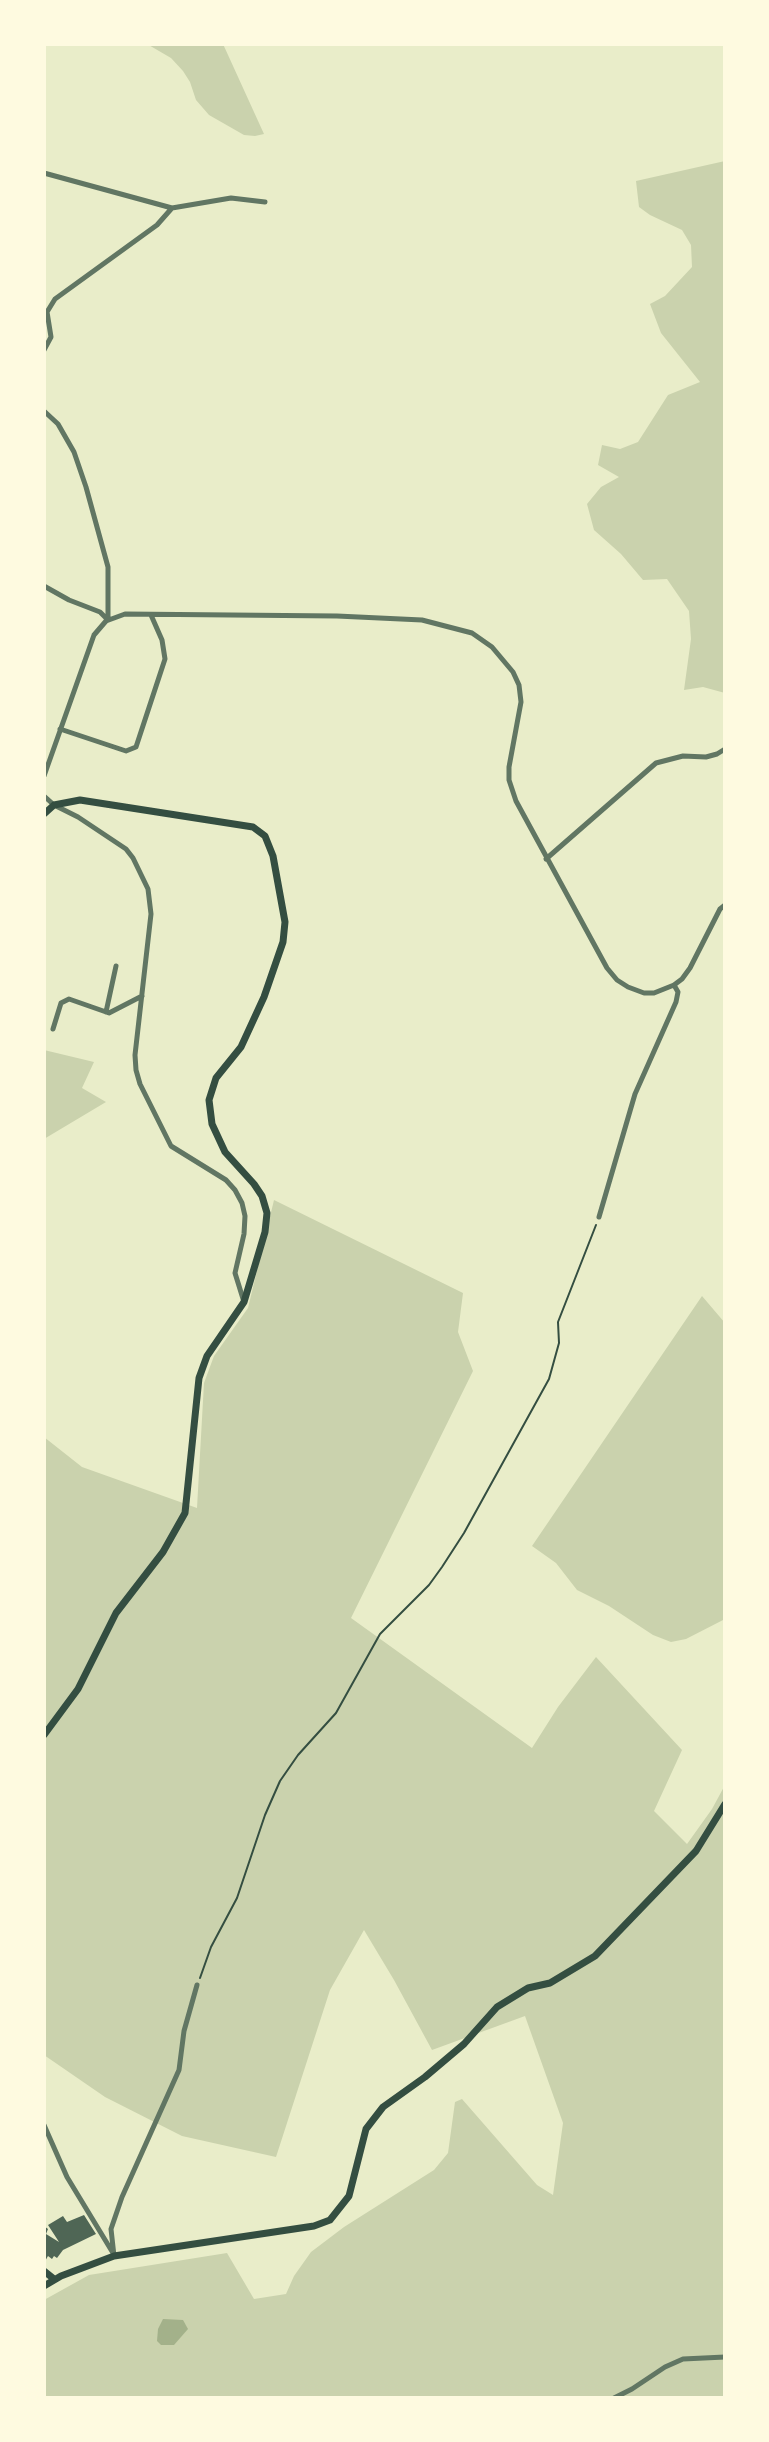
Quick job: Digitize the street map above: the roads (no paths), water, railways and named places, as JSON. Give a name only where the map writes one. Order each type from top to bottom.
[{"type":"main road","points":[[44,814],[54,805],[80,800],[253,827],[265,836],[273,856],[285,922],[283,942],[252,1025],[241,1047],[216,1078],[209,1100],[212,1124],[225,1152],[254,1184],[262,1196],[267,1213],[265,1232],[244,1302],[208,1356],[199,1378],[185,1513],[163,1552],[116,1613],[78,1689],[44,1735]]},
{"type":"main road","points":[[44,2286],[54,2279],[114,2256],[314,2226],[330,2220],[349,2196],[366,2129],[374,2116],[464,2044],[497,2007],[528,1988],[550,1983],[596,1956],[696,1851],[725,1804]]},
{"type":"main road","points":[[44,2271],[54,2279]]},
{"type":"street","points":[[44,173],[172,208],[231,198],[265,202]]},
{"type":"street","points":[[44,350],[51,337],[47,312],[55,299],[158,225],[172,208]]},
{"type":"street","points":[[44,411],[58,424],[69,443],[86,487],[108,567],[108,620]]},
{"type":"street","points":[[44,586],[69,600],[100,612],[108,620]]},
{"type":"street","points":[[44,776],[94,635],[108,620],[125,614],[337,616],[422,620],[472,633],[492,647],[513,672],[519,685],[521,702],[509,766],[509,780],[516,801],[607,968],[617,980],[628,988],[644,993],[654,993],[674,985],[690,968],[720,909],[725,905]]},
{"type":"street","points":[[60,729],[127,751],[136,747],[165,659],[162,640],[151,615]]},
{"type":"street","points":[[546,859],[656,763],[683,756],[706,757],[725,749]]},
{"type":"street","points":[[44,796],[54,805],[78,817],[126,849],[133,858],[150,901],[151,915],[135,1055],[136,1070],[140,1084],[171,1146],[220,1176],[236,1190],[245,1216],[235,1273],[244,1302]]},
{"type":"street","points":[[106,1012],[116,966]]},
{"type":"street","points":[[599,1217],[635,1094],[676,1002],[678,992],[674,985]]},
{"type":"street","points":[[53,1029],[61,1003],[69,999],[109,1013],[142,996]]},
{"type":"street","points":[[114,2256],[111,2229],[122,2197],[180,2070],[184,2031],[197,1985]]},
{"type":"street","points":[[44,2125],[67,2177],[114,2256]]},
{"type":"street","points":[[614,2398],[683,2359],[725,2357]]}]
